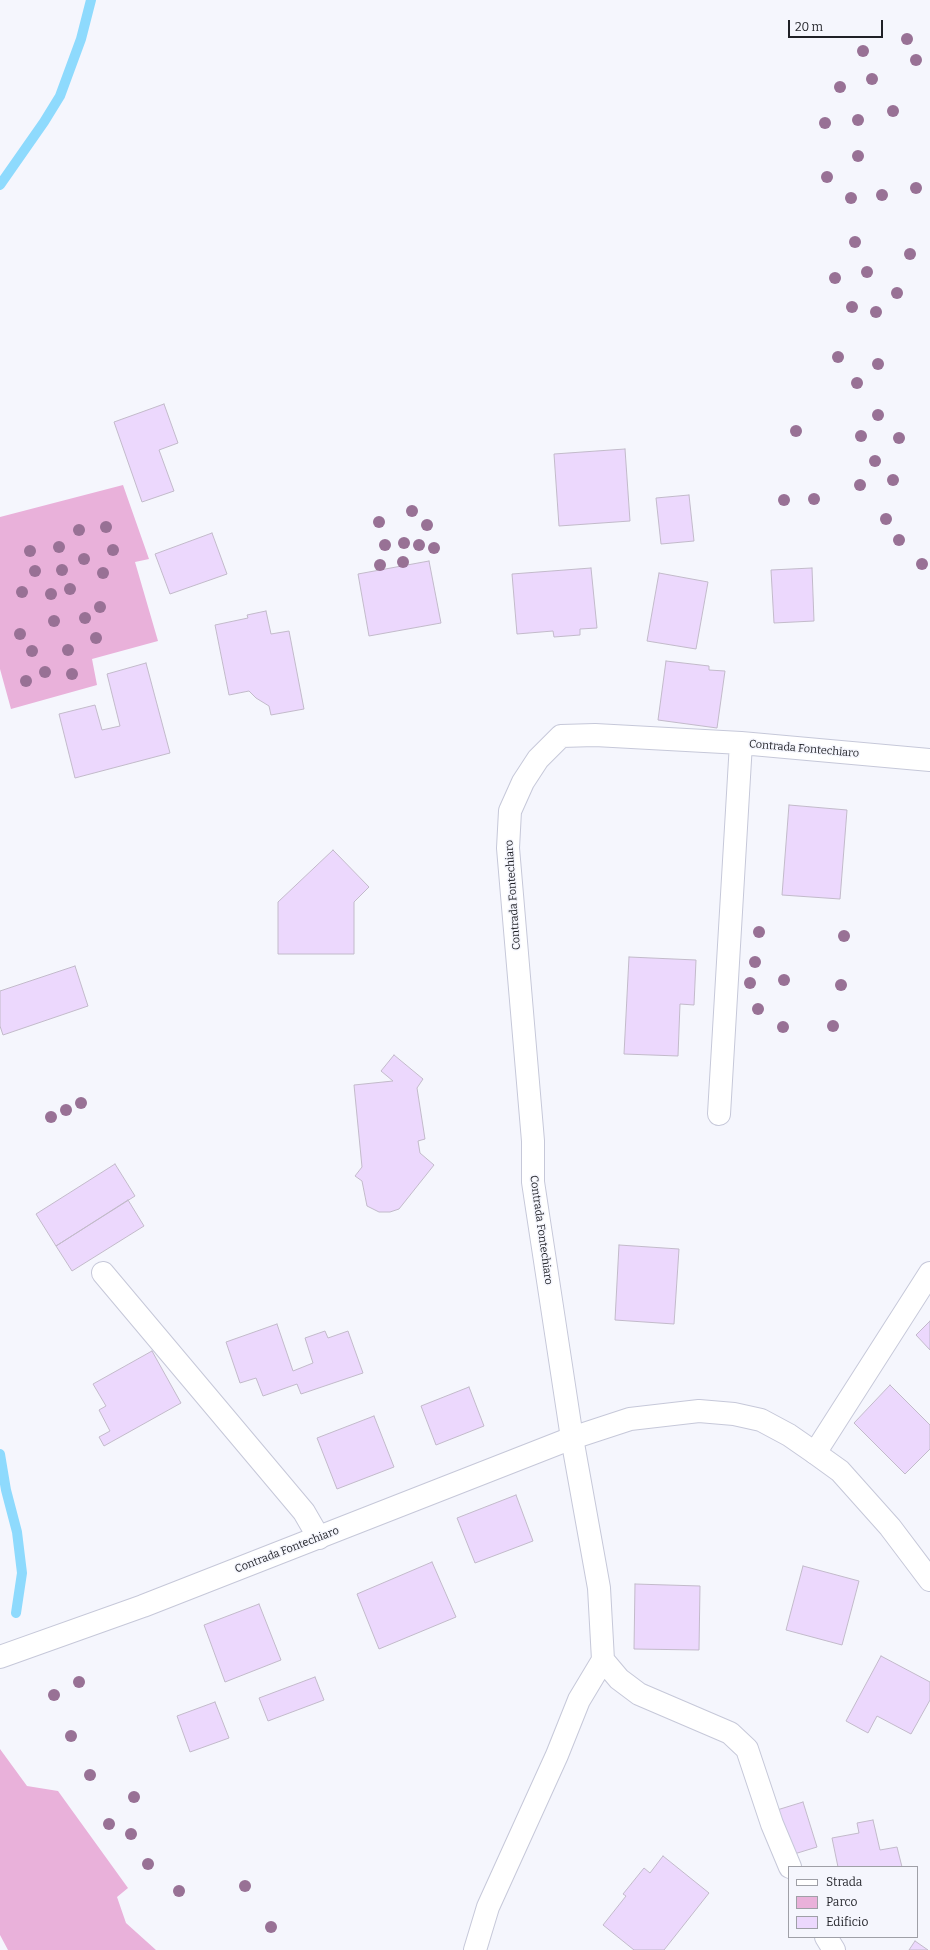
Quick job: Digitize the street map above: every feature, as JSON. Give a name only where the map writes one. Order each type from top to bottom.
[{"type":"street","name":"Contrada Fontechiaro","points":[[572,1438],[533,1182],[533,1141],[508,848],[510,811],[523,782],[538,759],[560,736],[595,735],[741,743],[930,760]]},
{"type":"street","points":[[719,1114],[741,743]]},
{"type":"street","points":[[103,1273],[304,1512],[319,1538]]},
{"type":"street","points":[[815,1453],[930,1273]]},
{"type":"street","name":"Contrada Fontechiaro","points":[[0,1657],[143,1606],[572,1438],[630,1419],[699,1412],[734,1414],[761,1420],[789,1434],[840,1472],[890,1527],[930,1580]]},
{"type":"street","points":[[475,1950],[488,1907],[557,1755],[579,1700],[603,1660],[600,1588],[572,1438]]},
{"type":"street","points":[[603,1660],[619,1679],[640,1694],[730,1733],[747,1749],[772,1824],[790,1866]]},
{"type":"street","points":[[827,1938],[834,1950]]},
{"type":"green space","points":[[123,485],[149,559],[135,562],[158,641],[92,659],[97,685],[11,709],[0,669],[0,517]]},
{"type":"green space","points":[[0,1749],[27,1786],[58,1791],[128,1888],[117,1897],[126,1923],[156,1950],[8,1950],[0,1935]]},
{"type":"building","points":[[164,404],[178,443],[159,450],[174,491],[142,502],[114,422]]},
{"type":"building","points":[[625,449],[630,521],[559,526],[554,454]]},
{"type":"building","points":[[689,495],[694,541],[661,544],[656,498]]},
{"type":"building","points":[[212,533],[227,574],[170,594],[155,554]]},
{"type":"building","points":[[429,561],[441,623],[369,636],[358,574]]},
{"type":"building","points":[[591,568],[597,628],[580,629],[580,635],[554,637],[553,631],[517,634],[512,574]]},
{"type":"building","points":[[812,568],[814,621],[774,623],[771,570]]},
{"type":"building","points":[[659,573],[708,582],[696,649],[647,641]]},
{"type":"building","points":[[266,611],[271,634],[289,631],[304,709],[271,715],[269,706],[256,698],[249,691],[229,695],[215,625],[248,618],[247,615]]},
{"type":"building","points":[[666,661],[709,666],[709,670],[725,671],[717,728],[658,720]]},
{"type":"building","points":[[146,663],[170,753],[75,778],[59,714],[95,705],[102,730],[120,726],[107,674]]},
{"type":"building","points":[[789,805],[847,810],[840,899],[782,895]]},
{"type":"building","points":[[333,850],[369,887],[354,902],[354,954],[278,954],[278,902]]},
{"type":"building","points":[[629,957],[696,960],[694,1005],[680,1004],[678,1056],[624,1054]]},
{"type":"building","points":[[75,966],[88,1006],[3,1035],[0,1026],[0,991]]},
{"type":"building","points":[[394,1055],[423,1079],[417,1088],[425,1139],[418,1141],[420,1153],[434,1165],[399,1209],[390,1212],[379,1212],[367,1206],[362,1181],[355,1176],[362,1167],[354,1085],[393,1081],[381,1071]]},
{"type":"building","points":[[115,1164],[135,1196],[56,1246],[36,1214]]},
{"type":"building","points":[[128,1200],[144,1226],[72,1271],[56,1246]]},
{"type":"building","points":[[619,1245],[679,1249],[674,1324],[615,1320]]},
{"type":"building","points":[[930,1321],[930,1350],[916,1335]]},
{"type":"building","points":[[277,1324],[293,1371],[313,1363],[305,1338],[325,1331],[328,1338],[348,1331],[363,1373],[301,1394],[297,1384],[263,1396],[256,1378],[240,1383],[226,1342]]},
{"type":"building","points":[[152,1351],[181,1403],[104,1446],[99,1437],[110,1431],[99,1410],[106,1406],[93,1384]]},
{"type":"building","points":[[890,1385],[930,1425],[930,1449],[905,1474],[854,1423]]},
{"type":"building","points":[[469,1387],[484,1426],[436,1445],[421,1406]]},
{"type":"building","points":[[374,1416],[394,1467],[337,1489],[317,1438]]},
{"type":"building","points":[[516,1495],[533,1541],[475,1563],[457,1518]]},
{"type":"building","points":[[432,1562],[456,1617],[379,1649],[357,1594]]},
{"type":"building","points":[[803,1566],[859,1581],[842,1645],[786,1630]]},
{"type":"building","points":[[635,1584],[700,1586],[699,1650],[634,1649]]},
{"type":"building","points":[[259,1604],[281,1660],[225,1682],[204,1625]]},
{"type":"building","points":[[881,1656],[930,1682],[930,1700],[911,1734],[877,1716],[868,1733],[846,1721]]},
{"type":"building","points":[[315,1677],[324,1700],[268,1721],[259,1698]]},
{"type":"building","points":[[215,1702],[229,1738],[190,1752],[177,1716]]},
{"type":"building","points":[[803,1802],[817,1847],[791,1855],[777,1810]]},
{"type":"building","points":[[873,1820],[880,1850],[897,1847],[902,1866],[838,1866],[832,1838],[859,1833],[857,1823]]},
{"type":"building","points":[[663,1856],[709,1893],[664,1950],[634,1950],[603,1925],[626,1896],[623,1894],[644,1868],[650,1873]]},
{"type":"building","points":[[915,1941],[928,1950],[909,1950]]},
{"type":"waterway","points":[[0,185],[44,122],[60,96],[81,39],[91,0]]},
{"type":"waterway","points":[[0,1454],[6,1490],[17,1532],[22,1573],[16,1613]]}]
